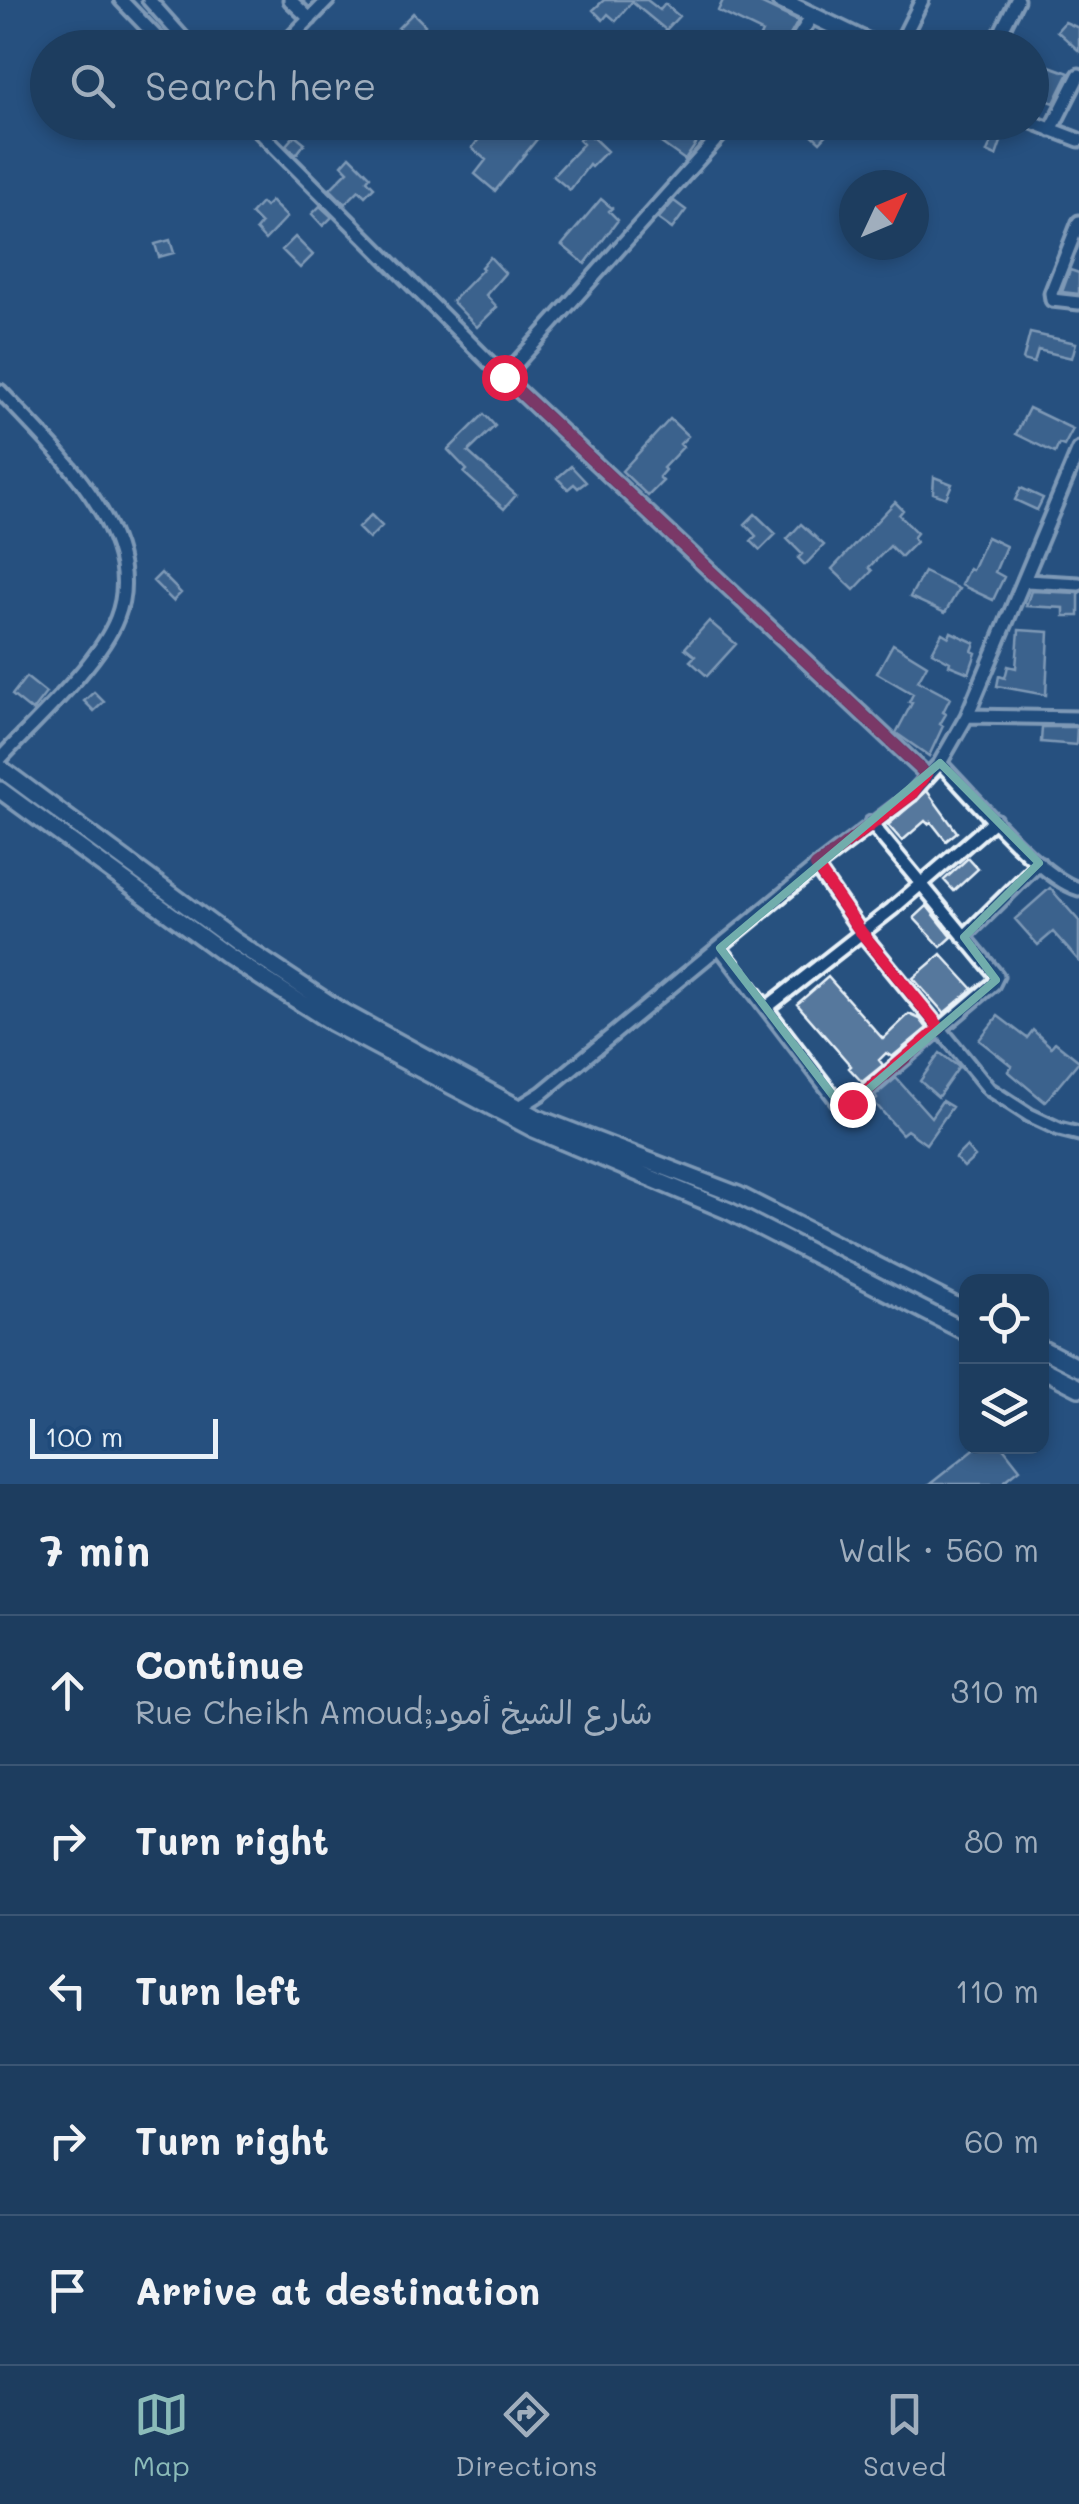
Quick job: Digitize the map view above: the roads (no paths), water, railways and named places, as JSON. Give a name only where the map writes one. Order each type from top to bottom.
[{"type":"street","points":[[121,0],[150,30]]},
{"type":"street","points":[[149,0],[176,30]]},
{"type":"street","points":[[290,0],[310,19]]},
{"type":"street","points":[[299,30],[328,0]]},
{"type":"street","points":[[780,0],[842,30]]},
{"type":"street","points":[[907,30],[922,0]]},
{"type":"street","points":[[1002,30],[1017,0]]},
{"type":"street","points":[[803,30],[812,16]]},
{"type":"street","points":[[1079,75],[1051,130],[1079,140]]},
{"type":"street","points":[[268,140],[504,377],[926,774]]},
{"type":"street","points":[[504,377],[716,140]]},
{"type":"street","points":[[1079,222],[1050,294],[1052,300],[1079,304]]},
{"type":"street","points":[[0,392],[68,463],[97,504],[114,537],[124,580],[118,617],[96,653],[0,759]]},
{"type":"street","points":[[518,1108],[542,1093],[816,866],[911,795],[940,763],[966,716],[1026,581],[1079,449]]},
{"type":"street","points":[[1065,484],[1079,483]]},
{"type":"street","points":[[1026,581],[1079,584]]},
{"type":"street","points":[[966,716],[1079,718]]},
{"type":"street","points":[[940,763],[1039,863],[1070,886],[1079,888]]},
{"type":"street","points":[[0,768],[236,942],[339,1010],[537,1118],[738,1195],[959,1307]]},
{"type":"street","points":[[0,790],[226,954],[348,1031],[534,1129],[729,1211],[959,1328]]},
{"type":"street","points":[[766,1008],[996,820]]},
{"type":"street","points":[[720,948],[837,1102],[852,1104],[996,980],[996,974],[871,824]]},
{"type":"street","points":[[964,936],[1039,863]]},
{"type":"street","points":[[816,866],[861,932],[989,1089],[1030,1115],[1079,1134]]},
{"type":"street","points":[[537,1118],[542,1093]]},
{"type":"street","points":[[1049,1353],[1079,1368]]},
{"type":"street","points":[[1049,1373],[1079,1388]]}]
